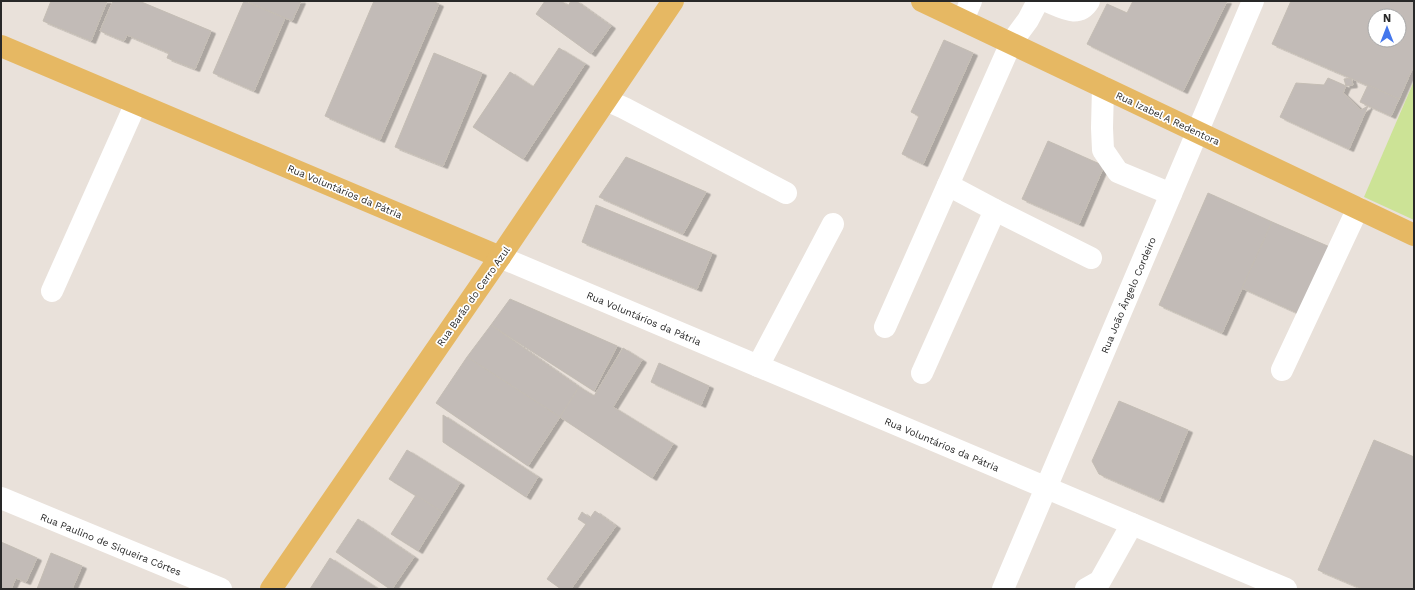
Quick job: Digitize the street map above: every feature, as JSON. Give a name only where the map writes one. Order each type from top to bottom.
[{"type":"main road","name":"Rua Barão do Cerro Azul","points":[[271,589],[500,257],[673,1]]},
{"type":"main road","name":"Rua Izabel A Redentora","points":[[922,1],[967,11],[1011,43],[1414,235]]},
{"type":"main road","name":"Rua Voluntários da Pátria","points":[[1,46],[500,257]]},
{"type":"street","points":[[885,327],[1011,43],[1028,20],[1038,1]]},
{"type":"street","points":[[1046,1],[1070,10],[1079,11],[1085,7],[1089,1]]},
{"type":"street","name":"Rua João Ângelo Cordeiro","points":[[1003,589],[1252,1]]},
{"type":"street","points":[[1103,87],[1103,150],[1118,172],[1171,194]]},
{"type":"street","points":[[606,100],[624,108],[786,194]]},
{"type":"street","points":[[52,291],[136,103]]},
{"type":"street","points":[[948,185],[1091,258]]},
{"type":"street","points":[[1282,370],[1358,208]]},
{"type":"street","points":[[922,372],[995,210]]},
{"type":"street","points":[[758,366],[833,224]]},
{"type":"street","name":"Rua Voluntários da Pátria","points":[[500,257],[1286,589]]},
{"type":"street","name":"Rua Paulino de Siqueira Côrtes","points":[[1,498],[221,589]]},
{"type":"street","points":[[1087,589],[1100,581],[1132,524]]},
{"type":"green space","points":[[1414,81],[1414,220],[1364,197]]},
{"type":"building","points":[[51,1],[107,1],[91,41],[43,21]]},
{"type":"building","points":[[113,1],[139,1],[211,31],[195,69],[167,58],[169,53],[127,35],[124,41],[100,31]]},
{"type":"building","points":[[244,1],[285,18],[254,91],[213,73]]},
{"type":"building","points":[[246,1],[301,1],[292,21]]},
{"type":"building","points":[[374,1],[432,1],[439,4],[380,140],[325,116]]},
{"type":"building","points":[[545,1],[561,1],[568,6],[571,1],[576,1],[611,26],[591,54],[536,14]]},
{"type":"building","points":[[1133,1],[1227,1],[1183,91],[1087,44],[1107,4],[1127,13]]},
{"type":"building","points":[[1291,1],[1414,1],[1414,65],[1399,99],[1272,44]]},
{"type":"building","points":[[944,40],[973,53],[923,164],[902,154],[919,116],[911,112]]},
{"type":"building","points":[[559,48],[585,64],[523,159],[473,127],[510,72],[533,87]]},
{"type":"building","points":[[434,53],[482,73],[443,166],[395,147]]},
{"type":"building","points":[[1328,78],[1346,86],[1343,93],[1361,110],[1368,106],[1349,149],[1280,117],[1296,83],[1324,85]]},
{"type":"building","points":[[1351,78],[1353,85],[1346,86],[1344,79]]},
{"type":"building","points":[[1368,85],[1399,99],[1391,116],[1360,102]]},
{"type":"building","points":[[1048,141],[1104,166],[1079,224],[1022,199]]},
{"type":"building","points":[[626,157],[706,192],[683,234],[599,197]]},
{"type":"building","points":[[1208,193],[1272,222],[1222,333],[1159,305]]},
{"type":"building","points":[[596,205],[712,253],[697,289],[582,242]]},
{"type":"building","points":[[1272,222],[1332,248],[1302,315],[1242,288]]},
{"type":"building","points":[[510,299],[617,346],[594,391],[491,325]]},
{"type":"building","points":[[491,325],[579,387],[560,417],[467,357]]},
{"type":"building","points":[[623,348],[642,360],[613,407],[673,444],[652,478],[560,417],[579,387],[594,396]]},
{"type":"building","points":[[467,357],[560,417],[528,466],[436,403]]},
{"type":"building","points":[[659,363],[709,386],[701,405],[651,382]]},
{"type":"building","points":[[1119,401],[1188,430],[1159,500],[1099,474],[1092,461]]},
{"type":"building","points":[[443,415],[538,477],[526,497],[443,442]]},
{"type":"building","points":[[1374,440],[1414,457],[1414,589],[1363,589],[1318,570]]},
{"type":"building","points":[[407,450],[460,483],[442,512],[389,479]]},
{"type":"building","points":[[416,495],[442,512],[418,551],[391,534]]},
{"type":"building","points":[[595,511],[616,526],[571,589],[561,589],[547,579],[586,524],[578,519],[582,512],[590,518]]},
{"type":"building","points":[[358,519],[414,557],[392,589],[336,552]]},
{"type":"building","points":[[1,542],[37,558],[26,582],[16,578],[11,589],[1,589]]},
{"type":"building","points":[[51,553],[82,566],[72,589],[37,589]]},
{"type":"building","points":[[330,558],[378,589],[310,589]]}]
